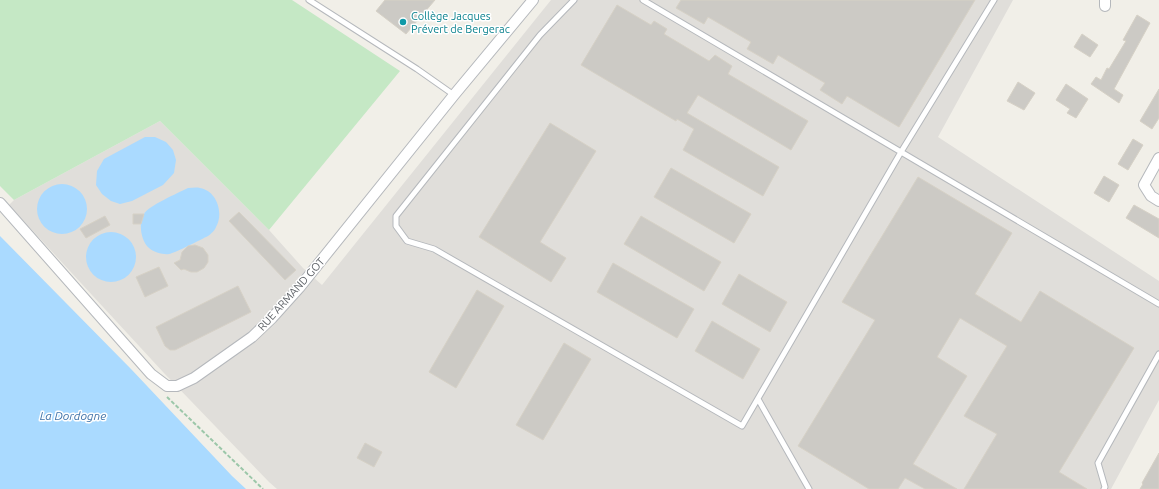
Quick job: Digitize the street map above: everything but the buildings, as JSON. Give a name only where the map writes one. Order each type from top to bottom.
[{"type":"street","name":"RUE ARMAND GOT","points":[[0,203],[151,374],[167,386],[177,386],[194,378],[245,341],[272,318],[299,288],[454,95],[533,0]]},
{"type":"street","points":[[1159,158],[1144,185],[1151,196],[1159,201]]},
{"type":"lane","points":[[309,0],[417,68],[454,95]]},
{"type":"lane","points":[[574,0],[540,35],[396,216],[396,226],[407,241],[434,249],[742,426],[901,152],[994,0]]},
{"type":"lane","points":[[643,0],[1159,304]]},
{"type":"lane","points":[[1104,489],[1105,487],[1098,463],[1159,354]]},
{"type":"lane","points":[[758,399],[809,489]]},
{"type":"path","points":[[168,398],[263,489]]},
{"type":"shaded area","points":[[551,0],[1013,0],[938,137],[1159,281],[1159,400],[1111,489],[277,489],[163,372],[9,205],[14,200],[160,121],[269,230],[303,268],[322,285]]},
{"type":"green space","points":[[0,0],[292,0],[400,71],[269,230],[160,121],[14,200],[0,186]]},
{"type":"water","points":[[145,137],[155,137],[166,142],[173,150],[176,160],[174,173],[163,185],[132,201],[120,204],[111,201],[102,194],[96,185],[97,171],[104,159]]},
{"type":"water","points":[[57,184],[67,184],[80,191],[87,204],[87,214],[80,227],[67,234],[57,234],[48,230],[41,223],[37,214],[37,204],[41,195],[48,188]]},
{"type":"water","points":[[188,188],[206,190],[215,198],[219,209],[219,215],[213,232],[208,236],[172,253],[162,254],[156,252],[146,245],[142,237],[141,222],[144,214],[151,207]]},
{"type":"water","points":[[106,232],[116,232],[129,239],[136,252],[136,262],[129,275],[116,282],[106,282],[97,278],[90,271],[86,262],[86,252],[90,243],[97,236]]},
{"type":"water","name":"La Dordogne","points":[[0,236],[131,369],[246,489],[0,489]]},
{"type":"place","name":"Collège Jacques Prévert de Bergerac","points":[[403,22]]}]
